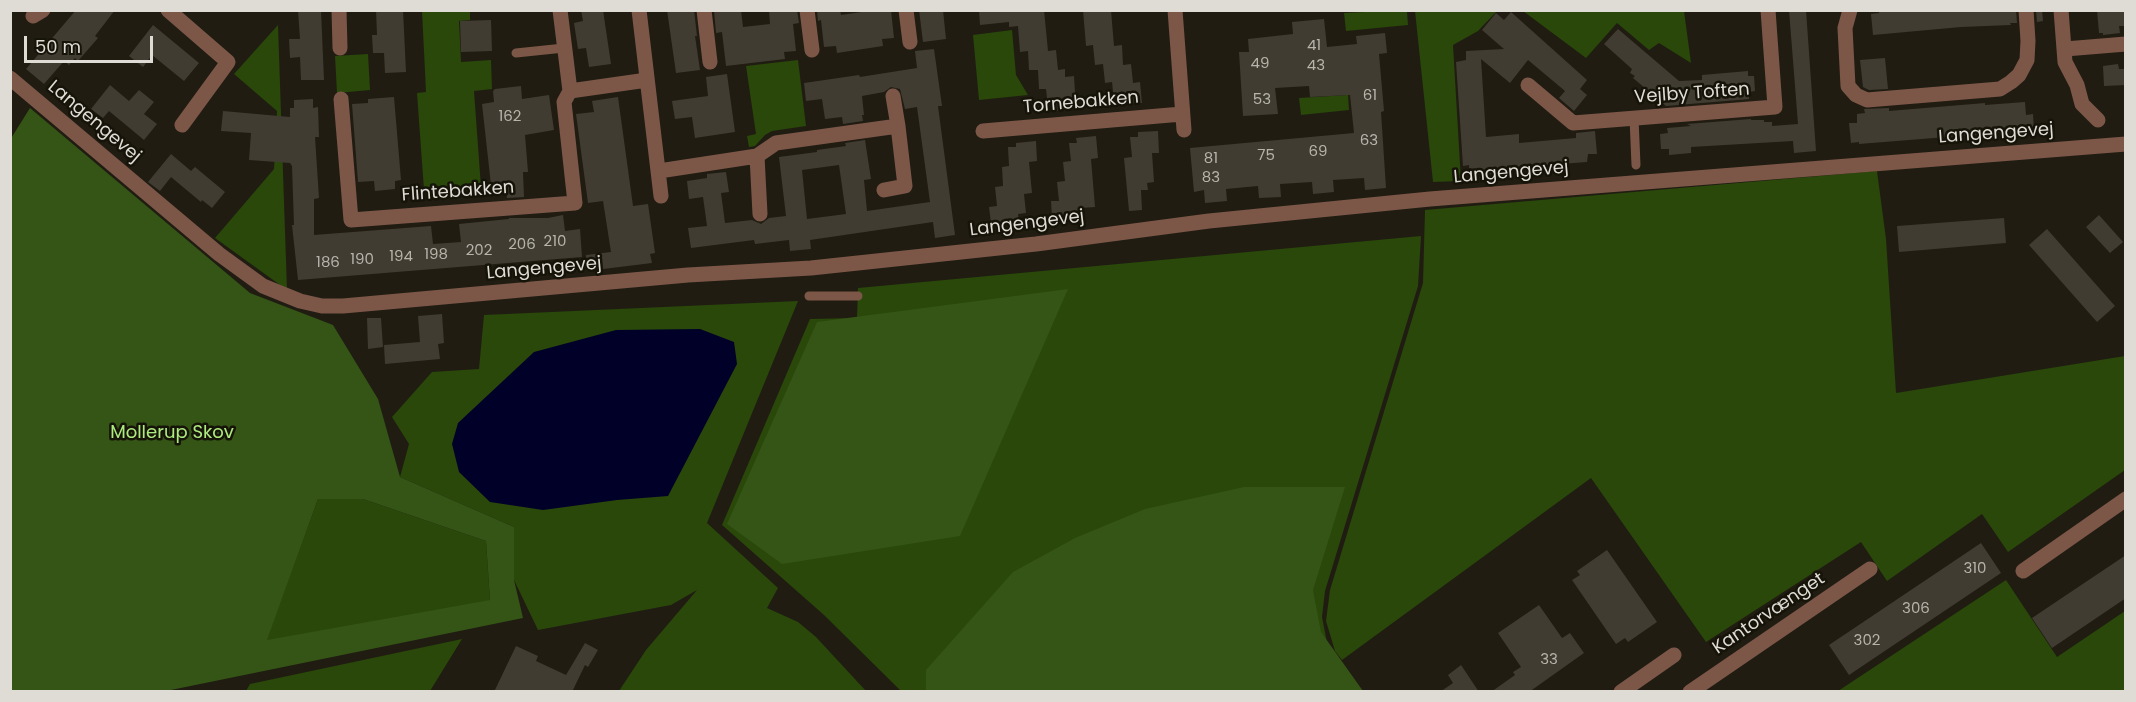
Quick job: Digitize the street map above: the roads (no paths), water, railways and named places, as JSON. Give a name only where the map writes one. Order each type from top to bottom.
[{"type":"street","points":[[168,10],[228,62],[182,125]]},
{"type":"street","points":[[339,10],[340,48]]},
{"type":"street","name":"Flintebakken","points":[[341,99],[351,220],[575,203],[564,102],[570,91],[560,10]]},
{"type":"street","points":[[639,10],[661,196]]},
{"type":"street","points":[[704,10],[710,62]]},
{"type":"street","points":[[807,10],[812,50]]},
{"type":"street","points":[[906,10],[910,42]]},
{"type":"street","points":[[1175,10],[1184,130]]},
{"type":"street","name":"Vejlby Toften","points":[[1528,86],[1573,123],[1775,107],[1768,10]]},
{"type":"street","points":[[1850,10],[1845,28],[1848,86],[1856,95],[1867,100],[2000,89],[2019,75],[2027,60],[2026,10]]},
{"type":"street","points":[[2061,10],[2065,62],[2077,85],[2082,104],[2098,120]]},
{"type":"street","points":[[2065,49],[2126,44]]},
{"type":"street","name":"Langengevej","points":[[10,78],[219,254],[263,286],[300,302],[322,306],[688,275],[811,267],[1036,244],[1209,221],[1430,200],[2126,144]]},
{"type":"street","points":[[570,91],[647,80]]},
{"type":"street","points":[[884,190],[905,186],[893,96]]},
{"type":"street","name":"Tornebakken","points":[[983,132],[1182,114]]},
{"type":"street","points":[[659,171],[757,156],[776,142],[897,126]]},
{"type":"street","points":[[757,156],[760,214]]},
{"type":"street","points":[[2022,571],[2126,499]]},
{"type":"street","name":"Kantorvænget","points":[[1690,692],[1870,569]]},
{"type":"street","points":[[1618,691],[1674,655]]},
{"type":"lane","points":[[516,53],[564,48]]},
{"type":"lane","points":[[1634,118],[1636,165]]},
{"type":"lane","points":[[809,296],[858,296]]},
{"type":"water","points":[[700,329],[734,342],[737,364],[668,496],[543,510],[490,502],[459,472],[452,444],[458,423],[534,352],[616,330]]},
{"type":"park label","name":"Mollerup Skov","points":[[172,433]]}]
